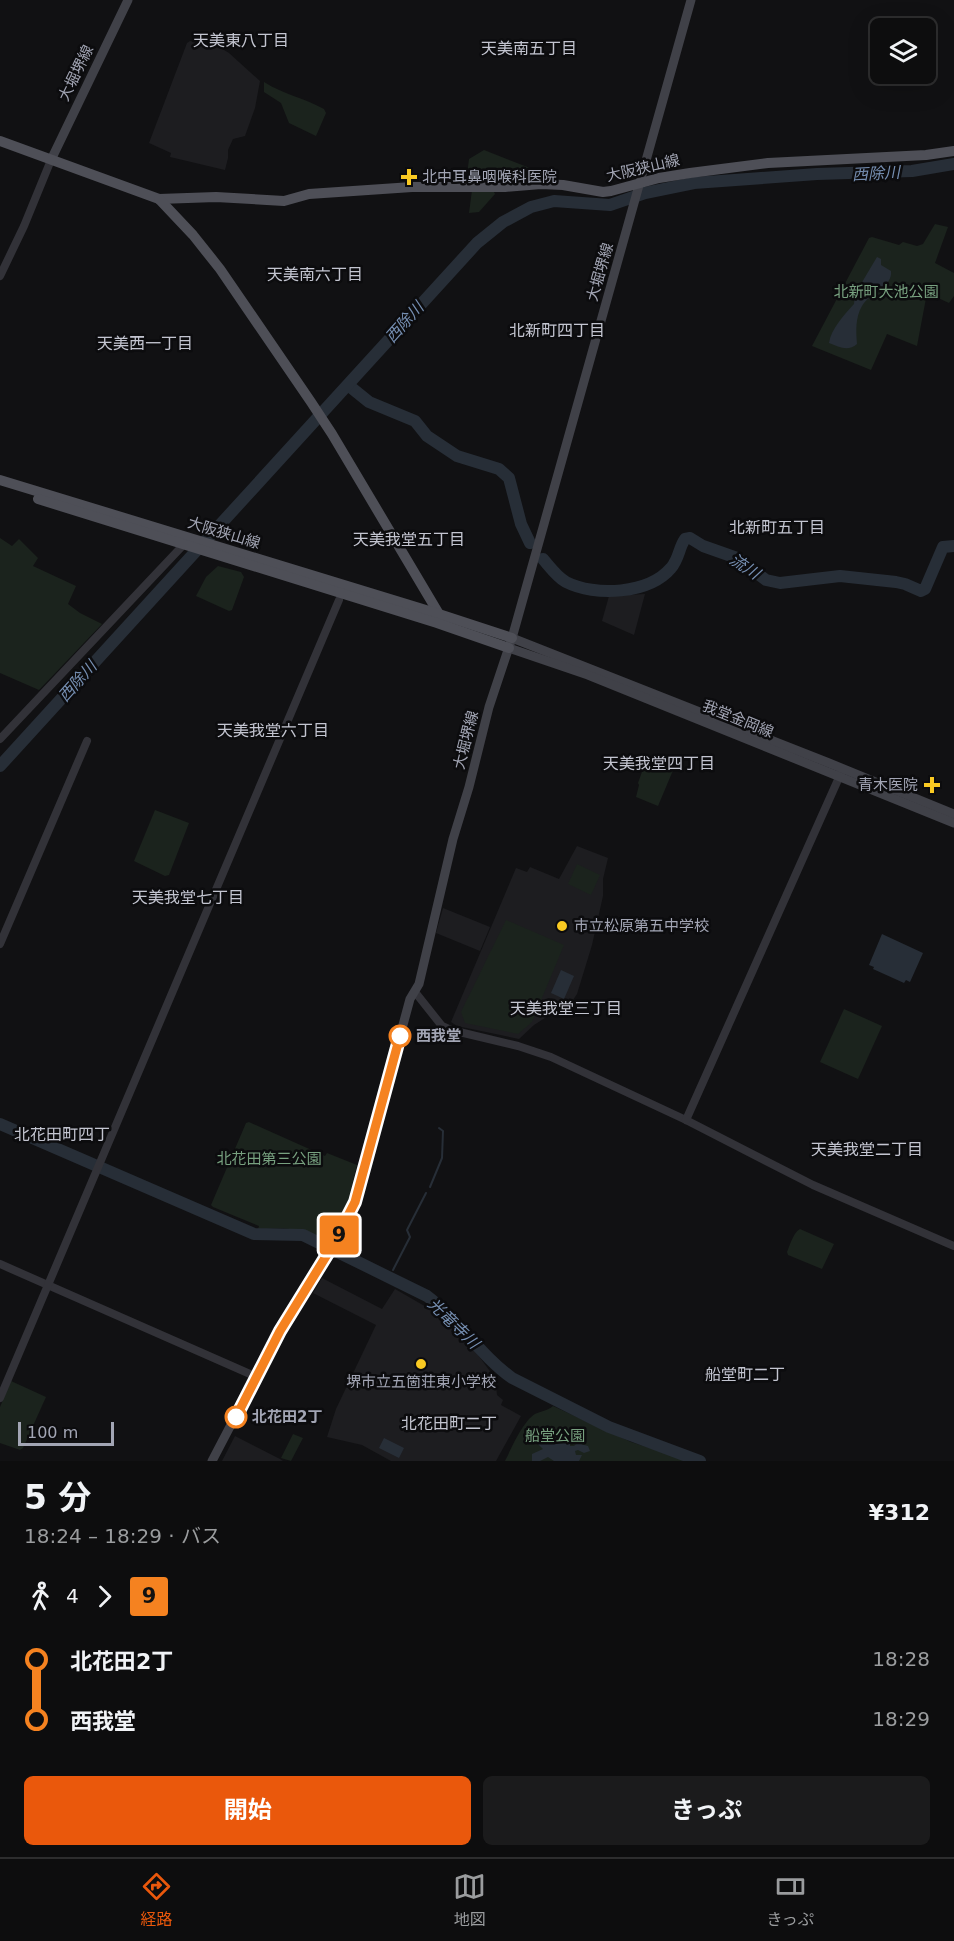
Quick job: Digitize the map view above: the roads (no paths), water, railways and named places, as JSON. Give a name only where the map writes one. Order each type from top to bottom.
[{"type":"main road","name":"大堀堺線","points":[[51,160],[128,0]]},
{"type":"main road","name":"大堀堺線","points":[[212,1461],[280,1331],[347,1219],[357,1194],[410,999],[419,984],[453,839],[470,787],[489,707],[511,643],[691,0]]},
{"type":"main road","name":"大阪狭山線","points":[[0,141],[159,199],[216,197],[284,201],[309,194],[535,184],[563,185],[603,192],[639,186],[690,172],[954,151]]},
{"type":"main road","name":"大阪狭山線","points":[[159,199],[193,235],[220,269],[330,431],[438,618]]},
{"type":"main road","name":"大阪狭山線","points":[[0,480],[189,542]]},
{"type":"main road","name":"大阪狭山線","points":[[0,488],[219,551],[438,618],[511,643]]},
{"type":"main road","name":"我堂金岡線","points":[[511,643],[841,773],[954,814]]},
{"type":"main road","name":"我堂金岡線","points":[[841,773],[954,823]]},
{"type":"street","points":[[0,276],[24,226],[51,160]]},
{"type":"street","points":[[0,739],[189,542]]},
{"type":"street","points":[[0,1398],[339,600]]},
{"type":"street","points":[[0,945],[87,741]]},
{"type":"street","points":[[687,1120],[841,773]]},
{"type":"street","points":[[415,992],[442,1026],[551,1057],[687,1120],[813,1185],[954,1246]]},
{"type":"street","points":[[0,1264],[257,1377]]},
{"type":"waterway","name":"西除川","points":[[0,766],[477,243],[503,222],[531,207],[554,201],[610,205],[645,193],[694,183],[817,174],[912,171],[954,164]]},
{"type":"waterway","name":"流川","points":[[348,385],[369,402],[415,421],[427,436],[457,456],[499,469],[509,478],[521,524],[530,543]]},
{"type":"waterway","name":"流川","points":[[543,559],[557,575],[578,587],[606,591],[636,588],[661,577],[671,568],[685,539],[690,538],[703,546],[737,558],[766,580],[780,583],[840,576],[896,582],[921,591],[925,589],[943,547],[954,546]]},
{"type":"waterway","name":"光竜寺川","points":[[0,1124],[254,1234],[303,1235],[427,1296],[439,1305],[490,1359],[512,1378],[609,1427],[700,1461]]},
{"type":"waterway","points":[[430,1187],[442,1158],[443,1131],[439,1128]]},
{"type":"waterway","points":[[393,1270],[410,1237],[407,1230],[426,1193]]},
{"type":"place","name":"北中耳鼻咽喉科医院","points":[[409,177]]},
{"type":"place","name":"青木医院","points":[[932,785]]},
{"type":"place","name":"市立松原第五中学校","points":[[562,926]]},
{"type":"place","name":"西我堂","points":[[400,1036]]},
{"type":"place","name":"堺市立五箇荘東小学校","points":[[421,1364]]},
{"type":"place","name":"北花田2丁","points":[[236,1417]]},
{"type":"district","name":"天美東八丁目","points":[[241,40]]},
{"type":"district","name":"天美南五丁目","points":[[529,48]]},
{"type":"district","name":"天美南六丁目","points":[[315,274]]},
{"type":"district","name":"北新町四丁目","points":[[557,330]]},
{"type":"district","name":"天美西一丁目","points":[[145,343]]},
{"type":"district","name":"北新町五丁目","points":[[777,527]]},
{"type":"district","name":"天美我堂五丁目","points":[[409,539]]},
{"type":"district","name":"天美我堂六丁目","points":[[273,730]]},
{"type":"district","name":"天美我堂四丁目","points":[[659,763]]},
{"type":"district","name":"天美我堂七丁目","points":[[188,897]]},
{"type":"district","name":"天美我堂三丁目","points":[[566,1008]]},
{"type":"district","name":"北花田町四丁","points":[[62,1134]]},
{"type":"district","name":"天美我堂二丁目","points":[[867,1149]]},
{"type":"district","name":"船堂町二丁","points":[[745,1374]]},
{"type":"district","name":"北花田町二丁","points":[[449,1423]]},
{"type":"park label","name":"北新町大池公園","points":[[886,292]]},
{"type":"park label","name":"北花田第三公園","points":[[269,1159]]},
{"type":"park label","name":"船堂公園","points":[[555,1436]]}]
